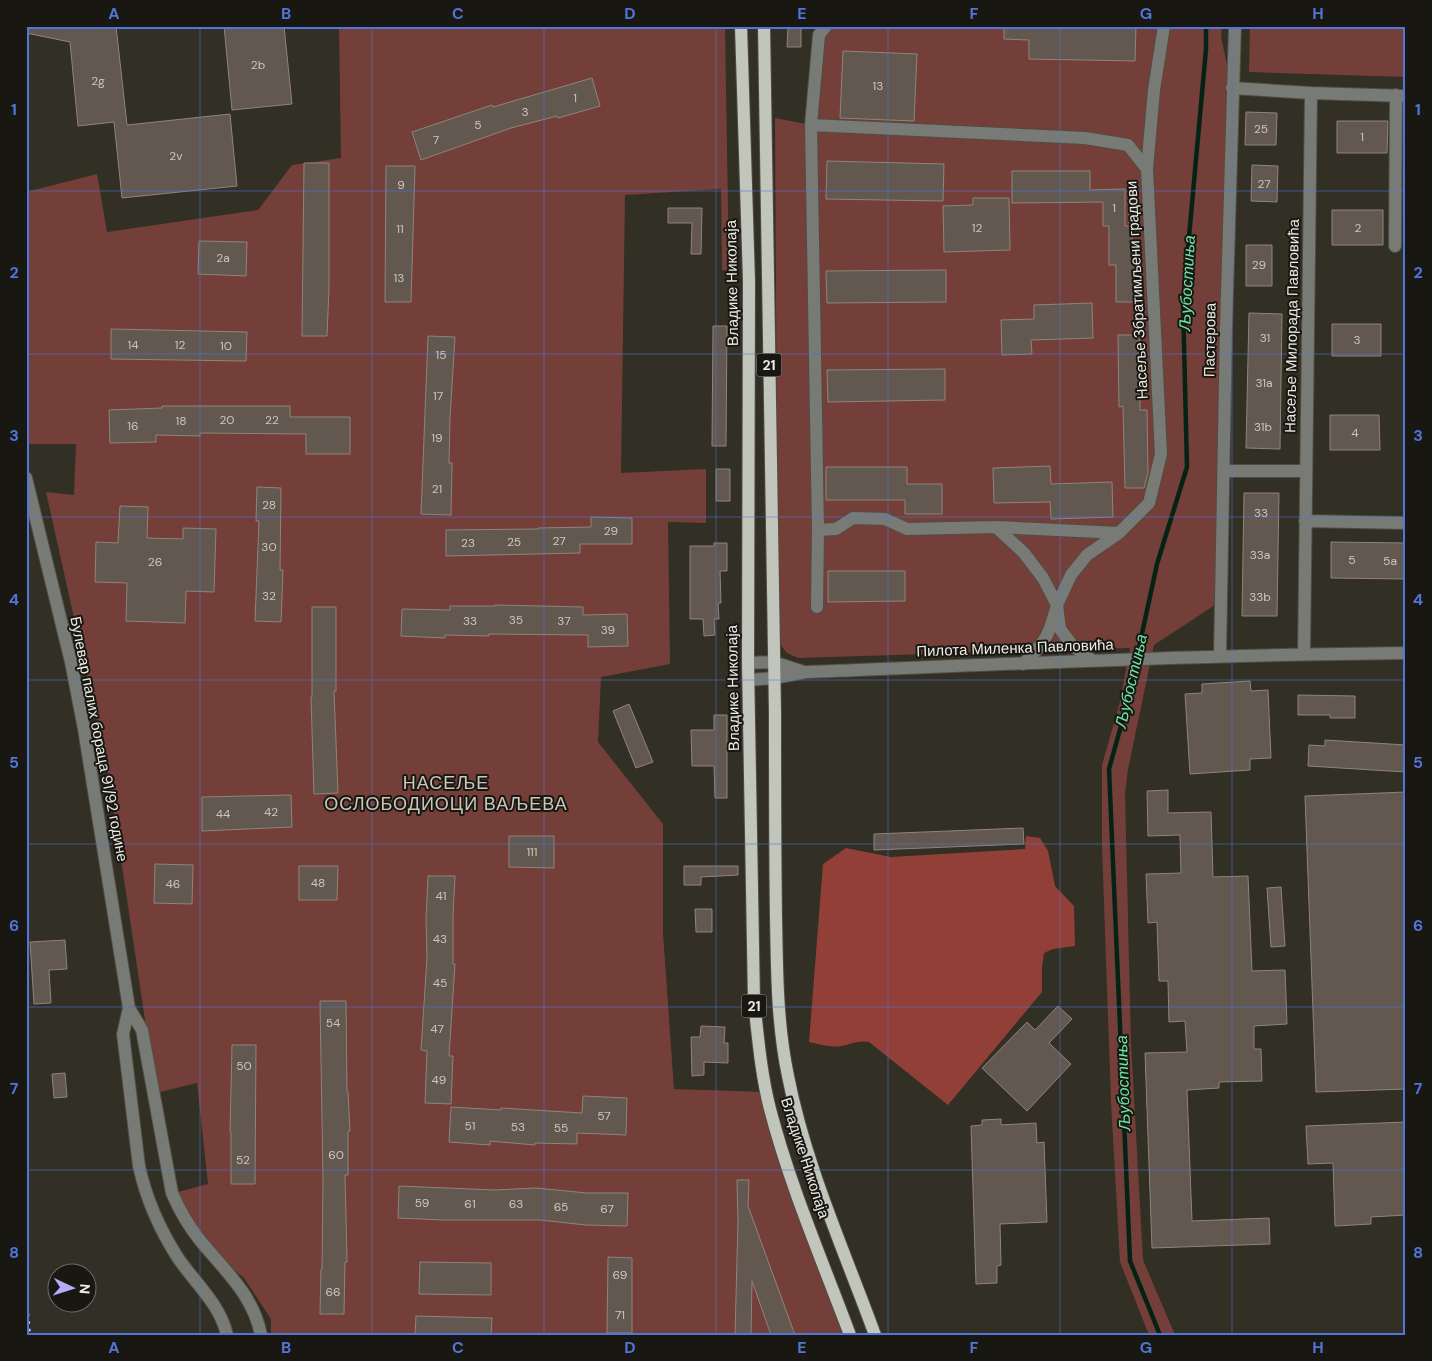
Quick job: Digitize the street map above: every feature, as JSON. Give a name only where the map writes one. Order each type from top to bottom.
[{"type":"main road","name":"Владике Николаја","points":[[741,26],[749,281],[748,663],[754,1001],[758,1044],[770,1109],[786,1164],[850,1335]]},
{"type":"main road","name":"Владике Николаја","points":[[764,26],[777,953],[782,1042],[788,1077],[811,1162],[875,1335]]},
{"type":"street","points":[[817,607],[818,530],[811,125],[819,35],[826,26]]},
{"type":"street","points":[[1147,169],[1154,90],[1164,26]]},
{"type":"street","name":"Пастерова","points":[[1220,655],[1232,88],[1235,26]]},
{"type":"street","points":[[1232,88],[1401,96],[1395,246]]},
{"type":"street","name":"Насеље Милорада Павловића","points":[[1304,654],[1311,93]]},
{"type":"street","name":"Насеље Збратимљени градови","points":[[811,125],[1085,138],[1128,145],[1147,169],[1161,454],[1149,503],[1119,533],[1087,555],[1071,575],[1057,605],[1051,629],[1041,647],[1023,664]]},
{"type":"street","points":[[1224,471],[1306,470]]},
{"type":"street","name":"Булевар палих бораца 91/92 године","points":[[26,478],[71,662],[84,729],[129,1008],[142,1030],[172,1193],[198,1238],[246,1295],[253,1309],[261,1335]]},
{"type":"street","points":[[818,530],[836,529],[853,518],[885,518],[907,529],[996,527],[1119,533]]},
{"type":"street","points":[[1305,521],[1406,524]]},
{"type":"street","points":[[996,527],[1024,553],[1043,578],[1057,605],[1060,629],[1073,646],[1093,661]]},
{"type":"street","name":"Пилота Миленка Павловића","points":[[806,672],[1155,660],[1220,655],[1406,654]]},
{"type":"street","points":[[748,663],[773,662],[806,672]]},
{"type":"street","points":[[749,680],[806,672]]},
{"type":"street","name":"Булевар палих бораца 91/92 године","points":[[129,1008],[123,1034],[143,1186],[150,1204],[178,1257],[221,1316],[227,1335]]},
{"type":"shaded area","points":[[339,26],[725,26],[729,271],[722,270],[721,189],[625,195],[621,473],[706,469],[706,523],[668,522],[670,664],[601,677],[598,742],[663,824],[663,933],[674,1089],[767,1092],[850,1335],[271,1335],[271,1319],[244,1278],[211,1251],[178,1192],[208,1184],[197,1083],[156,1093],[107,766],[46,492],[74,495],[76,444],[26,444],[26,192],[97,174],[107,232],[258,210],[292,165],[341,158]]},
{"type":"shaded area","points":[[826,26],[1222,26],[1221,37],[1232,88],[1221,601],[1154,645],[1128,769],[1125,794],[1131,1044],[1143,1260],[1175,1335],[1149,1335],[1120,1262],[1111,1102],[1102,846],[1102,765],[1120,702],[1130,648],[798,658],[787,653],[778,642],[775,118],[811,125]]},
{"type":"shaded area","points":[[1250,26],[1406,26],[1406,77],[1249,72]]},
{"type":"shaded area","points":[[1026,836],[1040,838],[1048,851],[1055,886],[1074,906],[1075,946],[1053,949],[1044,953],[1042,992],[948,1105],[869,1042],[825,1046],[809,1042],[823,864],[846,848],[891,857],[1025,849]]},
{"type":"building","points":[[26,26],[116,26],[127,125],[230,114],[237,186],[122,198],[114,122],[78,126],[70,42],[26,33]]},
{"type":"building","points":[[224,26],[284,26],[292,104],[232,110]]},
{"type":"building","points":[[1004,26],[1136,26],[1135,61],[1029,59],[1029,40],[1004,39]]},
{"type":"building","points":[[788,27],[801,27],[801,47],[787,47]]},
{"type":"building","points":[[843,51],[917,54],[914,121],[840,118]]},
{"type":"building","points":[[592,78],[600,106],[558,118],[557,116],[511,128],[421,160],[412,132],[492,105],[493,107]]},
{"type":"building","points":[[1246,112],[1277,113],[1276,145],[1245,145]]},
{"type":"building","points":[[1337,121],[1388,121],[1387,153],[1337,153]]},
{"type":"building","points":[[827,161],[944,164],[943,201],[826,199]]},
{"type":"building","points":[[304,163],[329,163],[327,336],[302,336]]},
{"type":"building","points":[[1252,165],[1278,166],[1277,202],[1251,201]]},
{"type":"building","points":[[386,166],[415,166],[411,302],[385,302]]},
{"type":"building","points":[[1012,171],[1090,171],[1090,190],[1125,189],[1125,226],[1132,226],[1132,265],[1137,264],[1137,302],[1116,302],[1116,265],[1109,265],[1109,226],[1103,226],[1103,202],[1012,203]]},
{"type":"building","points":[[973,198],[1009,198],[1010,250],[944,252],[943,206],[973,205]]},
{"type":"building","points":[[668,208],[702,208],[701,254],[691,254],[692,223],[668,223]]},
{"type":"building","points":[[1332,210],[1383,210],[1383,245],[1332,245]]},
{"type":"building","points":[[199,241],[247,242],[246,276],[198,274]]},
{"type":"building","points":[[1246,245],[1272,245],[1272,286],[1246,286]]},
{"type":"building","points":[[946,270],[946,302],[827,303],[826,271]]},
{"type":"building","points":[[1092,303],[1093,338],[1031,340],[1032,354],[1002,355],[1001,320],[1034,319],[1034,305]]},
{"type":"building","points":[[1249,313],[1282,314],[1280,449],[1246,448]]},
{"type":"building","points":[[1332,324],[1381,324],[1381,356],[1332,356]]},
{"type":"building","points":[[713,326],[727,326],[726,446],[712,446]]},
{"type":"building","points":[[111,329],[247,332],[246,361],[111,359]]},
{"type":"building","points":[[1118,335],[1139,335],[1140,410],[1147,410],[1148,472],[1144,488],[1125,488],[1123,406],[1119,407]]},
{"type":"building","points":[[428,336],[455,337],[450,418],[449,463],[452,463],[451,515],[421,514]]},
{"type":"building","points":[[945,369],[945,400],[828,402],[827,370]]},
{"type":"building","points":[[162,406],[290,406],[290,417],[350,417],[350,454],[306,454],[306,434],[200,433],[200,436],[156,435],[156,442],[110,443],[109,410],[162,408]]},
{"type":"building","points":[[1330,415],[1379,415],[1380,450],[1330,450]]},
{"type":"building","points":[[1050,466],[1051,484],[1112,482],[1113,517],[1051,519],[1050,502],[994,503],[993,468]]},
{"type":"building","points":[[826,467],[907,467],[907,484],[942,484],[942,514],[905,514],[905,500],[826,500]]},
{"type":"building","points":[[716,469],[730,469],[730,501],[716,501]]},
{"type":"building","points":[[257,487],[281,488],[280,570],[283,570],[281,622],[255,621],[259,521],[256,521]]},
{"type":"building","points":[[1244,493],[1279,493],[1277,616],[1242,616]]},
{"type":"building","points":[[120,506],[148,507],[147,538],[183,539],[183,528],[216,529],[214,592],[186,591],[185,623],[126,621],[127,583],[95,582],[96,542],[118,543]]},
{"type":"building","points":[[591,517],[632,518],[632,544],[580,544],[580,553],[446,556],[446,530],[591,527]]},
{"type":"building","points":[[1331,542],[1406,543],[1406,579],[1331,578]]},
{"type":"building","points":[[714,543],[727,543],[727,571],[720,571],[721,603],[718,603],[719,619],[714,619],[715,635],[704,636],[703,619],[690,619],[690,546],[714,546]]},
{"type":"building","points":[[828,571],[905,571],[905,601],[828,602]]},
{"type":"building","points":[[450,606],[583,607],[583,615],[627,614],[628,646],[588,647],[588,635],[489,634],[489,636],[445,635],[445,638],[401,636],[402,609],[450,610]]},
{"type":"building","points":[[312,607],[336,607],[336,691],[334,691],[338,793],[314,794],[311,697]]},
{"type":"building","points":[[1250,681],[1251,691],[1268,690],[1271,758],[1250,759],[1250,770],[1190,774],[1185,694],[1202,693],[1202,684]]},
{"type":"building","points":[[1298,695],[1355,696],[1355,718],[1330,718],[1330,715],[1298,715]]},
{"type":"building","points":[[629,704],[653,762],[636,768],[613,711]]},
{"type":"building","points":[[714,715],[727,715],[727,798],[715,798],[714,766],[692,766],[691,730],[714,730]]},
{"type":"building","points":[[1325,740],[1406,745],[1406,772],[1308,766],[1309,745],[1325,746]]},
{"type":"building","points":[[1168,790],[1168,813],[1211,812],[1213,877],[1248,876],[1252,971],[1285,970],[1287,1024],[1254,1026],[1254,1049],[1261,1049],[1262,1081],[1219,1082],[1219,1088],[1187,1090],[1192,1221],[1269,1218],[1270,1244],[1152,1248],[1145,1053],[1187,1052],[1185,1021],[1169,1022],[1168,981],[1159,981],[1157,922],[1148,923],[1146,874],[1181,873],[1180,835],[1148,836],[1147,791]]},
{"type":"building","points":[[1406,792],[1406,1089],[1316,1092],[1305,796]]},
{"type":"building","points":[[291,795],[292,827],[202,831],[202,797]]},
{"type":"building","points":[[1023,828],[1024,844],[874,850],[874,834]]},
{"type":"building","points":[[509,836],[554,836],[554,868],[509,867]]},
{"type":"building","points":[[155,864],[193,865],[192,904],[154,903]]},
{"type":"building","points":[[299,866],[338,866],[337,900],[299,900]]},
{"type":"building","points":[[684,866],[738,866],[738,875],[701,877],[701,885],[684,885]]},
{"type":"building","points":[[428,876],[455,876],[453,964],[455,964],[449,1056],[453,1056],[451,1104],[425,1103],[427,1051],[421,1050],[427,958]]},
{"type":"building","points":[[1281,887],[1285,946],[1271,947],[1267,888]]},
{"type":"building","points":[[695,909],[712,909],[712,932],[696,932]]},
{"type":"building","points":[[65,940],[67,969],[49,970],[51,1003],[34,1004],[30,942]]},
{"type":"building","points":[[320,1001],[346,1001],[347,1092],[350,1131],[348,1131],[348,1175],[345,1175],[347,1262],[345,1262],[344,1314],[320,1314],[323,1180]]},
{"type":"building","points":[[1058,1006],[1072,1019],[1049,1043],[1071,1064],[1027,1111],[982,1068],[1027,1022],[1035,1030]]},
{"type":"building","points":[[701,1026],[725,1027],[724,1043],[728,1043],[728,1063],[704,1062],[704,1075],[692,1076],[691,1037],[700,1037]]},
{"type":"building","points":[[232,1045],[256,1045],[255,1184],[231,1184]]},
{"type":"building","points":[[65,1073],[67,1097],[54,1098],[52,1074]]},
{"type":"building","points":[[583,1096],[627,1098],[626,1135],[577,1133],[577,1144],[535,1143],[535,1145],[490,1141],[490,1145],[449,1142],[451,1107],[582,1113]]},
{"type":"building","points":[[1001,1119],[1001,1125],[1036,1123],[1037,1143],[1044,1142],[1047,1222],[1000,1224],[1001,1265],[997,1266],[997,1283],[976,1284],[971,1126],[982,1125],[982,1120]]},
{"type":"building","points":[[1406,1122],[1406,1215],[1371,1217],[1371,1224],[1335,1226],[1333,1163],[1308,1164],[1306,1126]]},
{"type":"building","points":[[737,1180],[749,1180],[748,1206],[795,1335],[771,1335],[752,1281],[751,1335],[735,1335],[738,1222]]},
{"type":"building","points":[[399,1186],[495,1190],[536,1188],[587,1193],[628,1193],[627,1226],[586,1225],[540,1220],[398,1218]]},
{"type":"building","points":[[608,1257],[632,1258],[632,1333],[607,1333]]},
{"type":"building","points":[[420,1262],[491,1263],[491,1295],[419,1294]]},
{"type":"building","points":[[416,1316],[492,1318],[491,1335],[415,1335]]},
{"type":"waterway","name":"Љубостиња","points":[[1160,1335],[1130,1261],[1109,769],[1126,708],[1157,564],[1187,467],[1183,303],[1206,49],[1206,26]]},
{"type":"railway","points":[[26,1299],[29,1335]]},
{"type":"district","name":"НАСЕЉЕ ОСЛОБОДИОЦИ ВАЉЕВА","points":[[446,793]]}]
